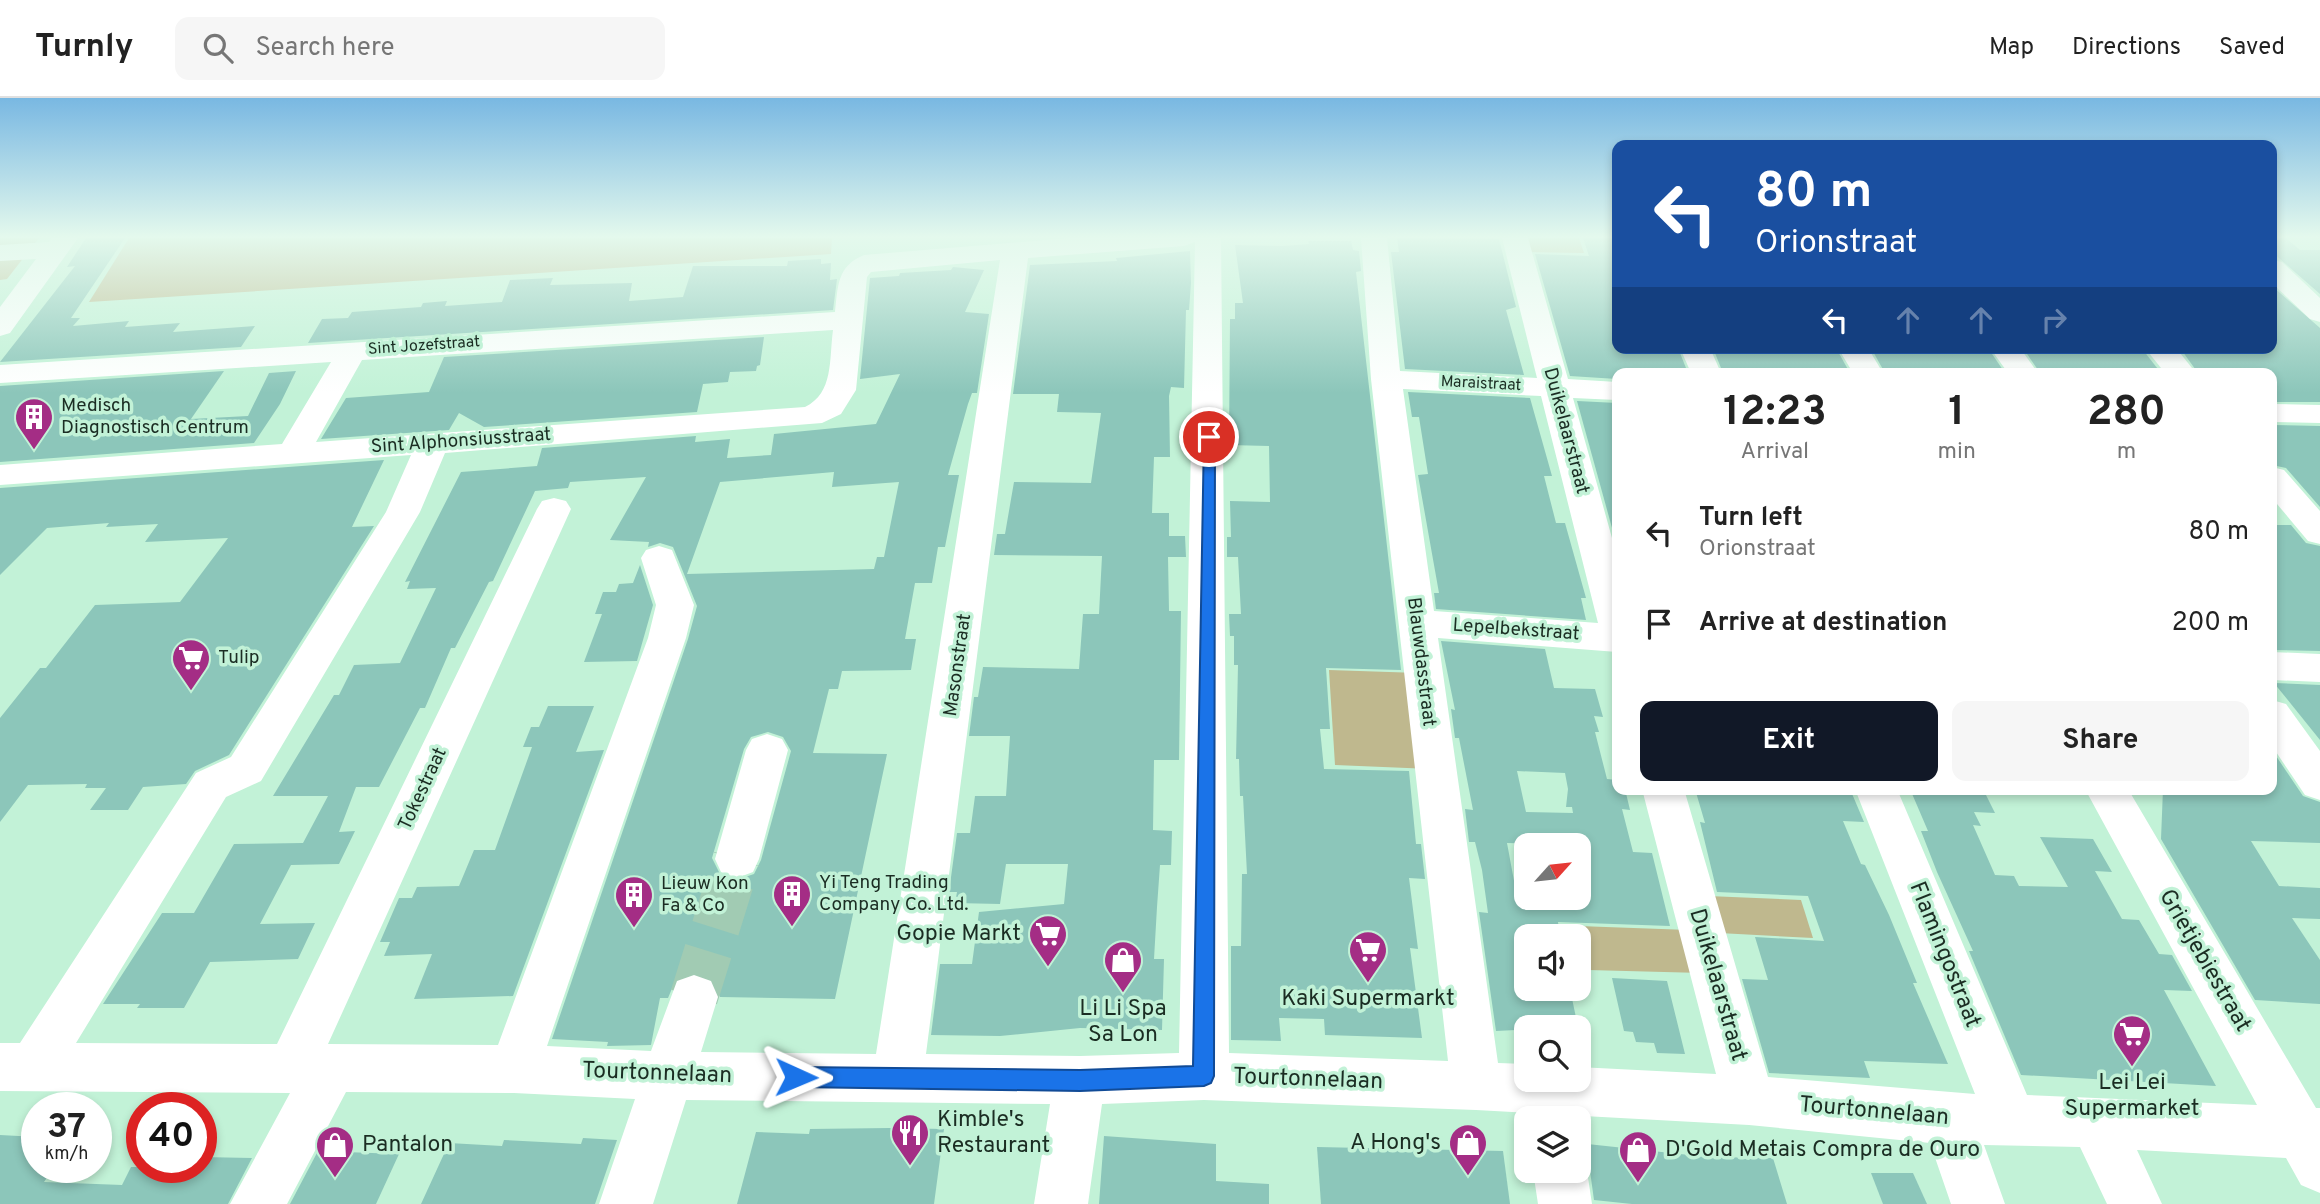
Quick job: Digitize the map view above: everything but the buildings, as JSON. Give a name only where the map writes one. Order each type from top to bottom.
[{"type":"street","points":[[0,327],[27,290]]},
{"type":"street","name":"Sint Alphonsiusstraat","points":[[0,475],[811,416],[830,407],[841,390],[851,290]]},
{"type":"street","name":"Masonstraat","points":[[898,1078],[1010,290]]},
{"type":"street","points":[[1204,1076],[1208,290]]},
{"type":"street","name":"Blauwdasstraat","points":[[1378,290],[1386,379],[1476,1086]]},
{"type":"street","name":"Duikelaarstraat","points":[[1529,290],[1612,604]]},
{"type":"street","points":[[2295,290],[2320,313]]},
{"type":"street","name":"Sint Jozefstraat","points":[[0,374],[848,320]]},
{"type":"street","points":[[293,453],[352,351]]},
{"type":"street","points":[[2165,354],[2177,368]]},
{"type":"street","name":"Maraistraat","points":[[1386,379],[1612,391]]},
{"type":"street","points":[[2277,413],[2320,414]]},
{"type":"street","points":[[12,1073],[213,783],[246,769],[403,512],[433,442]]},
{"type":"street","points":[[2277,483],[2320,533]]},
{"type":"street","name":"Tokestraat","points":[[257,1204],[311,1070],[554,509]]},
{"type":"street","points":[[514,1069],[667,638],[675,605],[659,558]]},
{"type":"street","name":"Lepelbekstraat","points":[[1416,623],[1612,638]]},
{"type":"street","points":[[2277,666],[2320,668]]},
{"type":"street","points":[[2277,722],[2320,783]]},
{"type":"street","points":[[737,859],[767,750]]},
{"type":"street","name":"Duikelaarstraat","points":[[1665,795],[1749,1100]]},
{"type":"street","name":"Flamingostraat","points":[[1878,795],[2012,1122]]},
{"type":"street","name":"Grietjebiestraat","points":[[2110,795],[2314,1144]]},
{"type":"street","points":[[626,1204],[694,998]]},
{"type":"street","name":"Tourtonnelaan","points":[[12,1073],[514,1069],[669,1076],[1080,1080],[1204,1076],[1476,1086],[1550,1104],[1749,1100],[1948,1119],[2095,1122],[2314,1144]]},
{"type":"street","points":[[1060,1204],[1080,1080]]},
{"type":"street","points":[[1948,1119],[1978,1204]]},
{"type":"street","points":[[2095,1122],[2135,1204]]},
{"type":"street","points":[[1561,1183],[1564,1204]]},
{"type":"shaded area","points":[[97,290],[280,290],[89,302]]},
{"type":"shaded area","points":[[1329,670],[1419,673],[1431,769],[1335,765]]},
{"type":"shaded area","points":[[1708,896],[1801,900],[1813,938],[1719,933]]},
{"type":"shaded area","points":[[1591,926],[1689,930],[1702,973],[1591,970]]},
{"type":"tunnel","points":[[694,997],[737,859]]},
{"type":"place","name":"Medisch Diagnostisch Centrum","points":[[34,451]]},
{"type":"place","name":"Tulip","points":[[191,692]]},
{"type":"place","name":"Yi Teng Trading Company Co. Ltd.","points":[[792,928]]},
{"type":"place","name":"Lieuw Kon Fa & Co","points":[[634,929]]},
{"type":"place","name":"Gopie Markt","points":[[1048,968]]},
{"type":"place","name":"Kaki Supermarkt","points":[[1368,984]]},
{"type":"place","name":"Li Li Spa Sa Lon","points":[[1123,994]]},
{"type":"place","name":"Lei Lei Supermarket","points":[[2132,1068]]},
{"type":"place","name":"Kimble's Restaurant","points":[[910,1167]]},
{"type":"place","name":"A Hong's","points":[[1468,1177]]},
{"type":"place","name":"Pantalon","points":[[335,1179]]},
{"type":"place","name":"D'Gold Metais Compra de Ouro","points":[[1638,1184]]},
{"type":"route","points":[[796,1077],[1080,1080],[1204,1076],[1209,437]]}]
